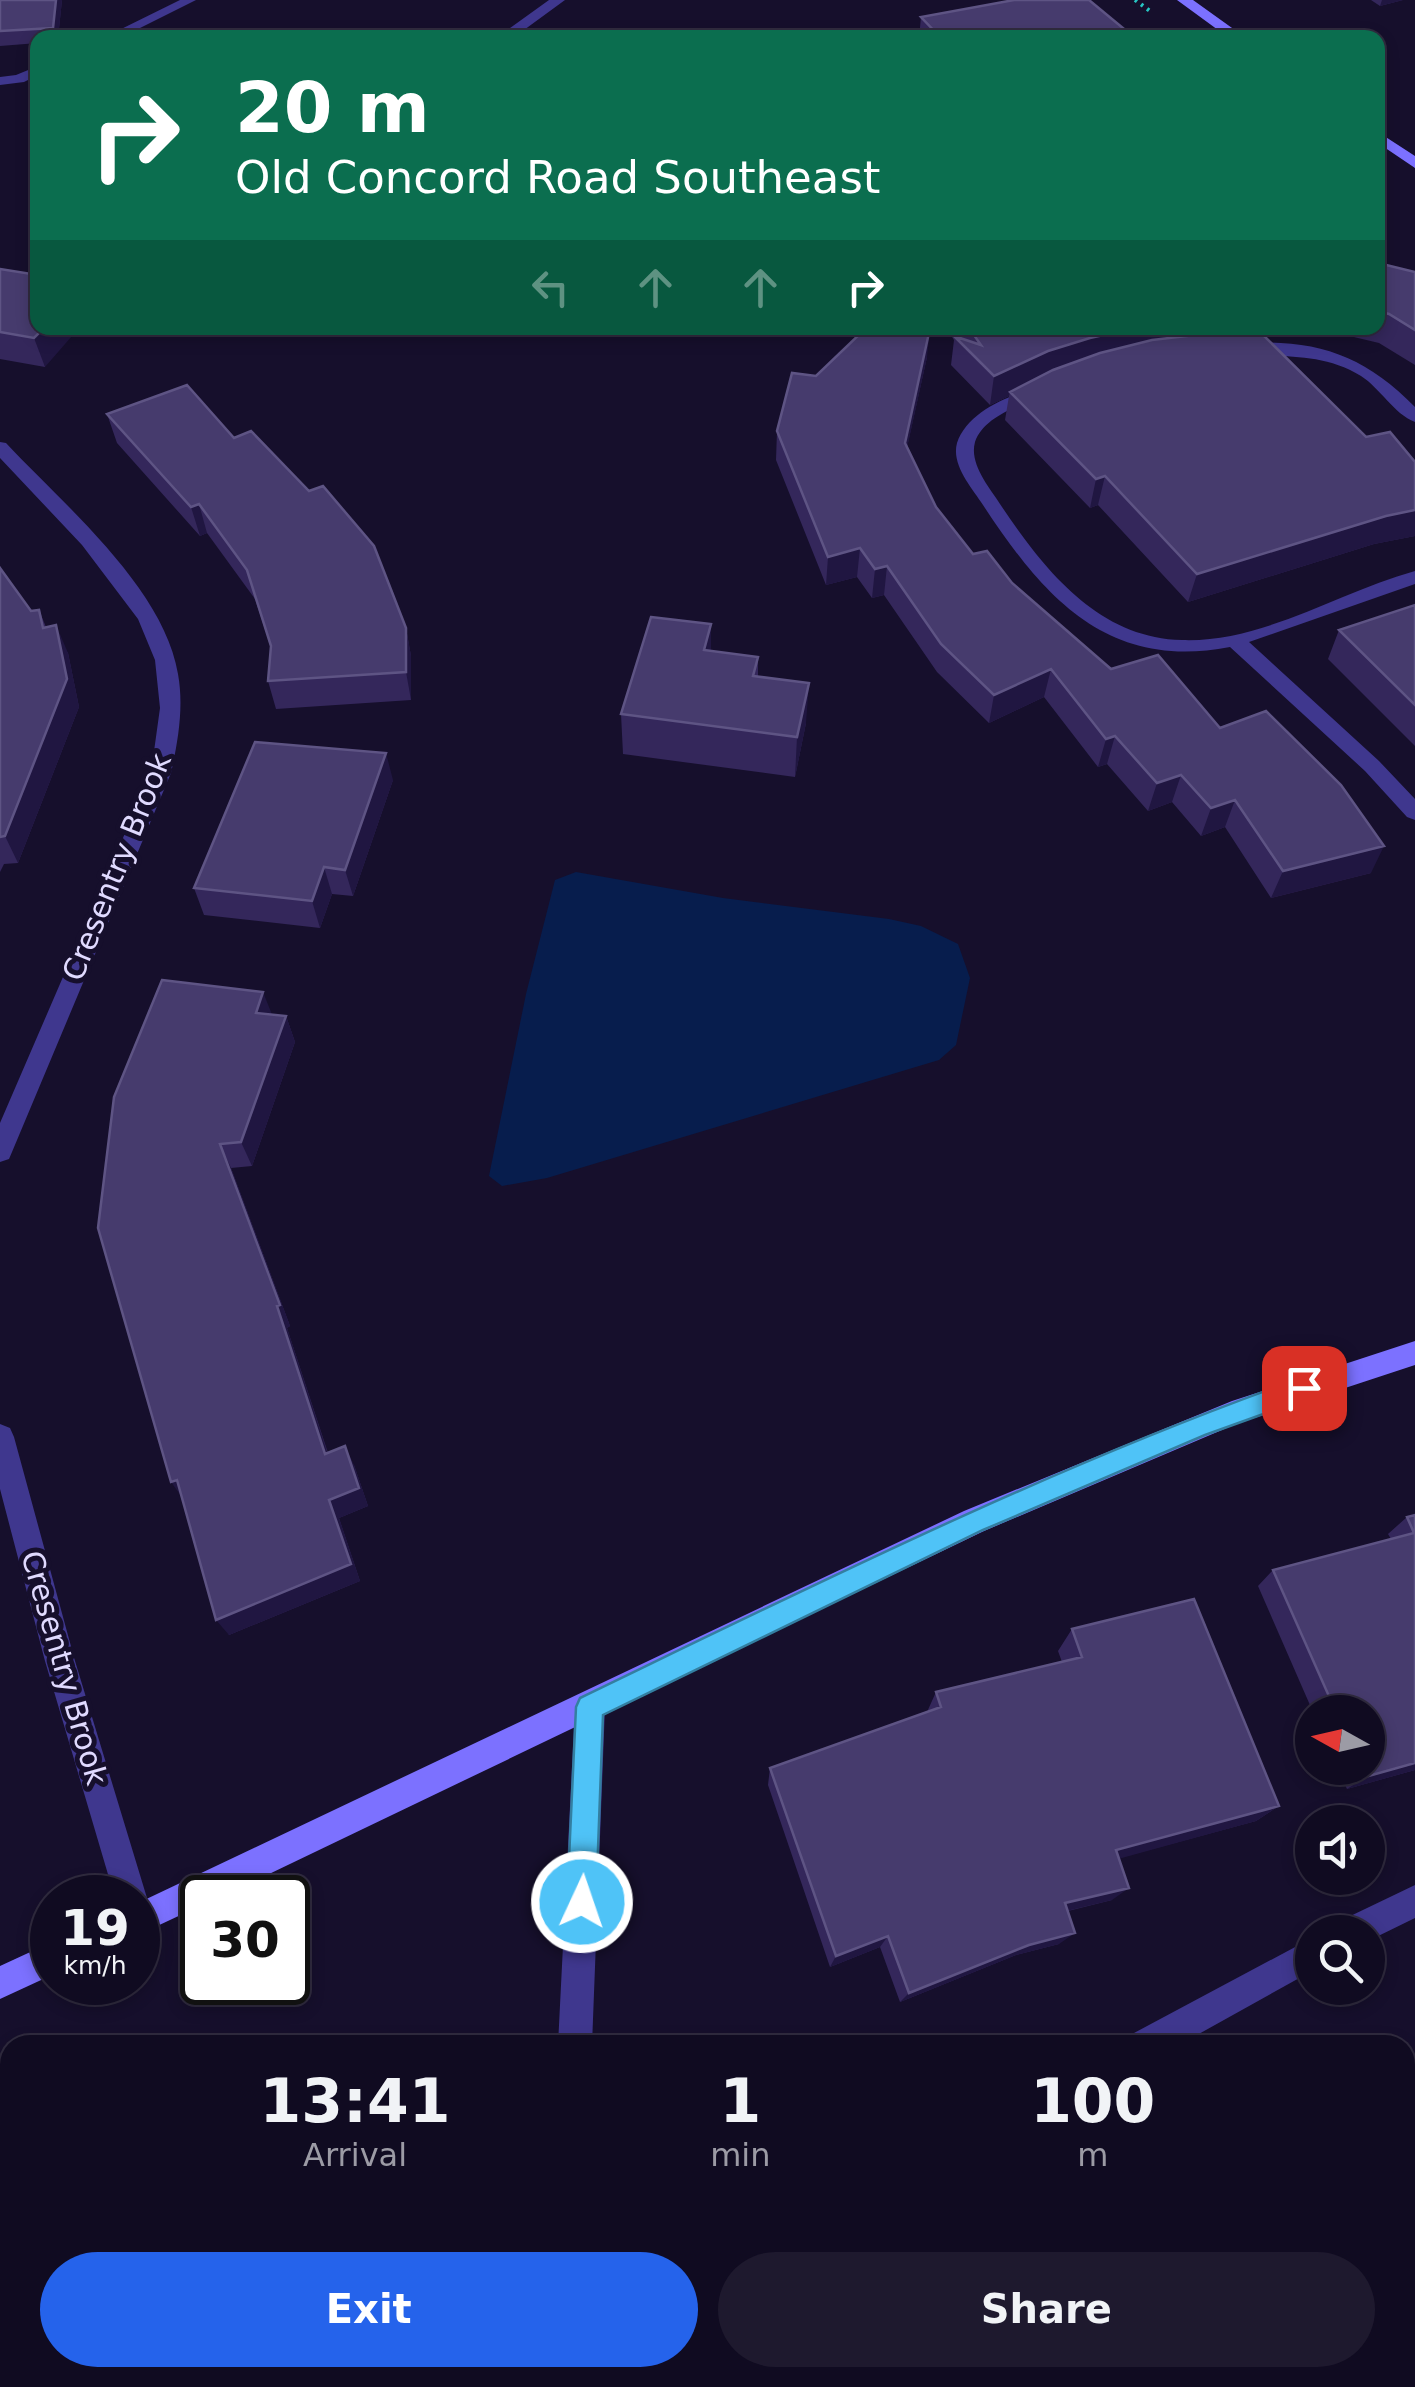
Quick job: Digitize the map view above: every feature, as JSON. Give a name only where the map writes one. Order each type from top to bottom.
[{"type":"street","points":[[515,30],[558,0]]},
{"type":"street","points":[[1184,0],[1227,30]]},
{"type":"street","points":[[1385,141],[1415,163]]},
{"type":"street","points":[[1230,349],[1266,346],[1314,352],[1348,364],[1364,370],[1415,417]]},
{"type":"street","points":[[1063,386],[1025,396],[987,418],[970,434],[964,452],[974,478],[1036,572],[1080,610],[1126,637],[1182,647],[1233,640],[1415,577]]},
{"type":"street","name":"Cresentry Brook","points":[[0,448],[106,564],[160,642],[169,680],[171,729],[161,773],[0,1152]]},
{"type":"street","points":[[1233,640],[1372,766],[1415,812]]},
{"type":"street","points":[[160,1908],[590,1707],[850,1579],[1088,1471],[1232,1413],[1415,1354]]},
{"type":"street","name":"Cresentry Brook","points":[[0,1437],[60,1661],[124,1875]]},
{"type":"street","points":[[575,2035],[590,1707]]},
{"type":"street","points":[[1385,1916],[1415,1901]]},
{"type":"street","points":[[1164,2035],[1295,1963]]},
{"type":"street","points":[[0,1983],[30,1969]]},
{"type":"lane","points":[[126,30],[190,0]]},
{"type":"lane","points":[[0,80],[30,74]]},
{"type":"water","points":[[576,872],[921,926],[958,944],[970,978],[956,1045],[939,1060],[547,1178],[502,1186],[489,1176],[526,994],[555,880]]},
{"type":"building","points":[[0,0],[56,0],[53,28],[0,31]]},
{"type":"building","points":[[1014,0],[1089,0],[1125,30],[933,30],[921,17]]},
{"type":"building","points":[[1385,265],[1415,272],[1415,330],[1385,313]]},
{"type":"building","points":[[0,269],[30,274],[30,335],[37,335],[34,338],[0,332]]},
{"type":"building","points":[[859,335],[928,335],[905,443],[936,507],[973,554],[987,551],[1012,583],[1111,669],[1158,655],[1220,728],[1266,711],[1341,785],[1384,846],[1283,871],[1235,800],[1211,808],[1181,775],[1157,783],[1115,736],[1106,739],[1051,669],[994,695],[941,644],[887,566],[875,569],[860,548],[828,557],[777,431],[792,373],[816,376]]},
{"type":"building","points":[[974,335],[1104,335],[1048,351],[994,376],[954,336],[981,345]]},
{"type":"building","points":[[1195,335],[1263,335],[1366,437],[1390,432],[1415,462],[1415,510],[1197,574],[1105,476],[1096,479],[1010,392],[1053,370],[1152,340]]},
{"type":"building","points":[[187,385],[234,438],[251,431],[309,491],[323,486],[374,546],[406,628],[406,672],[268,681],[271,646],[247,570],[199,504],[191,507],[107,414]]},
{"type":"building","points":[[0,568],[31,611],[39,610],[43,628],[56,625],[67,679],[5,836],[0,837]]},
{"type":"building","points":[[1415,605],[1415,705],[1339,630]]},
{"type":"building","points":[[651,617],[711,624],[704,650],[758,657],[753,676],[809,683],[797,737],[621,714]]},
{"type":"building","points":[[255,742],[386,753],[345,870],[324,867],[312,901],[194,888]]},
{"type":"building","points":[[162,980],[263,992],[256,1013],[286,1016],[241,1142],[220,1144],[280,1305],[277,1306],[325,1454],[345,1446],[359,1488],[329,1500],[351,1564],[216,1620],[177,1480],[171,1482],[98,1228],[114,1097]]},
{"type":"building","points":[[1415,1515],[1415,1763],[1385,1771],[1385,1695],[1328,1695],[1273,1570],[1414,1533],[1407,1517]]},
{"type":"building","points":[[1194,1599],[1279,1806],[1116,1850],[1129,1888],[1065,1903],[1075,1933],[1029,1945],[909,1993],[888,1936],[836,1956],[770,1768],[941,1707],[936,1692],[1082,1657],[1072,1629]]},
{"type":"route","points":[[582,1902],[590,1707],[974,1521],[1104,1464],[1304,1388]]}]
